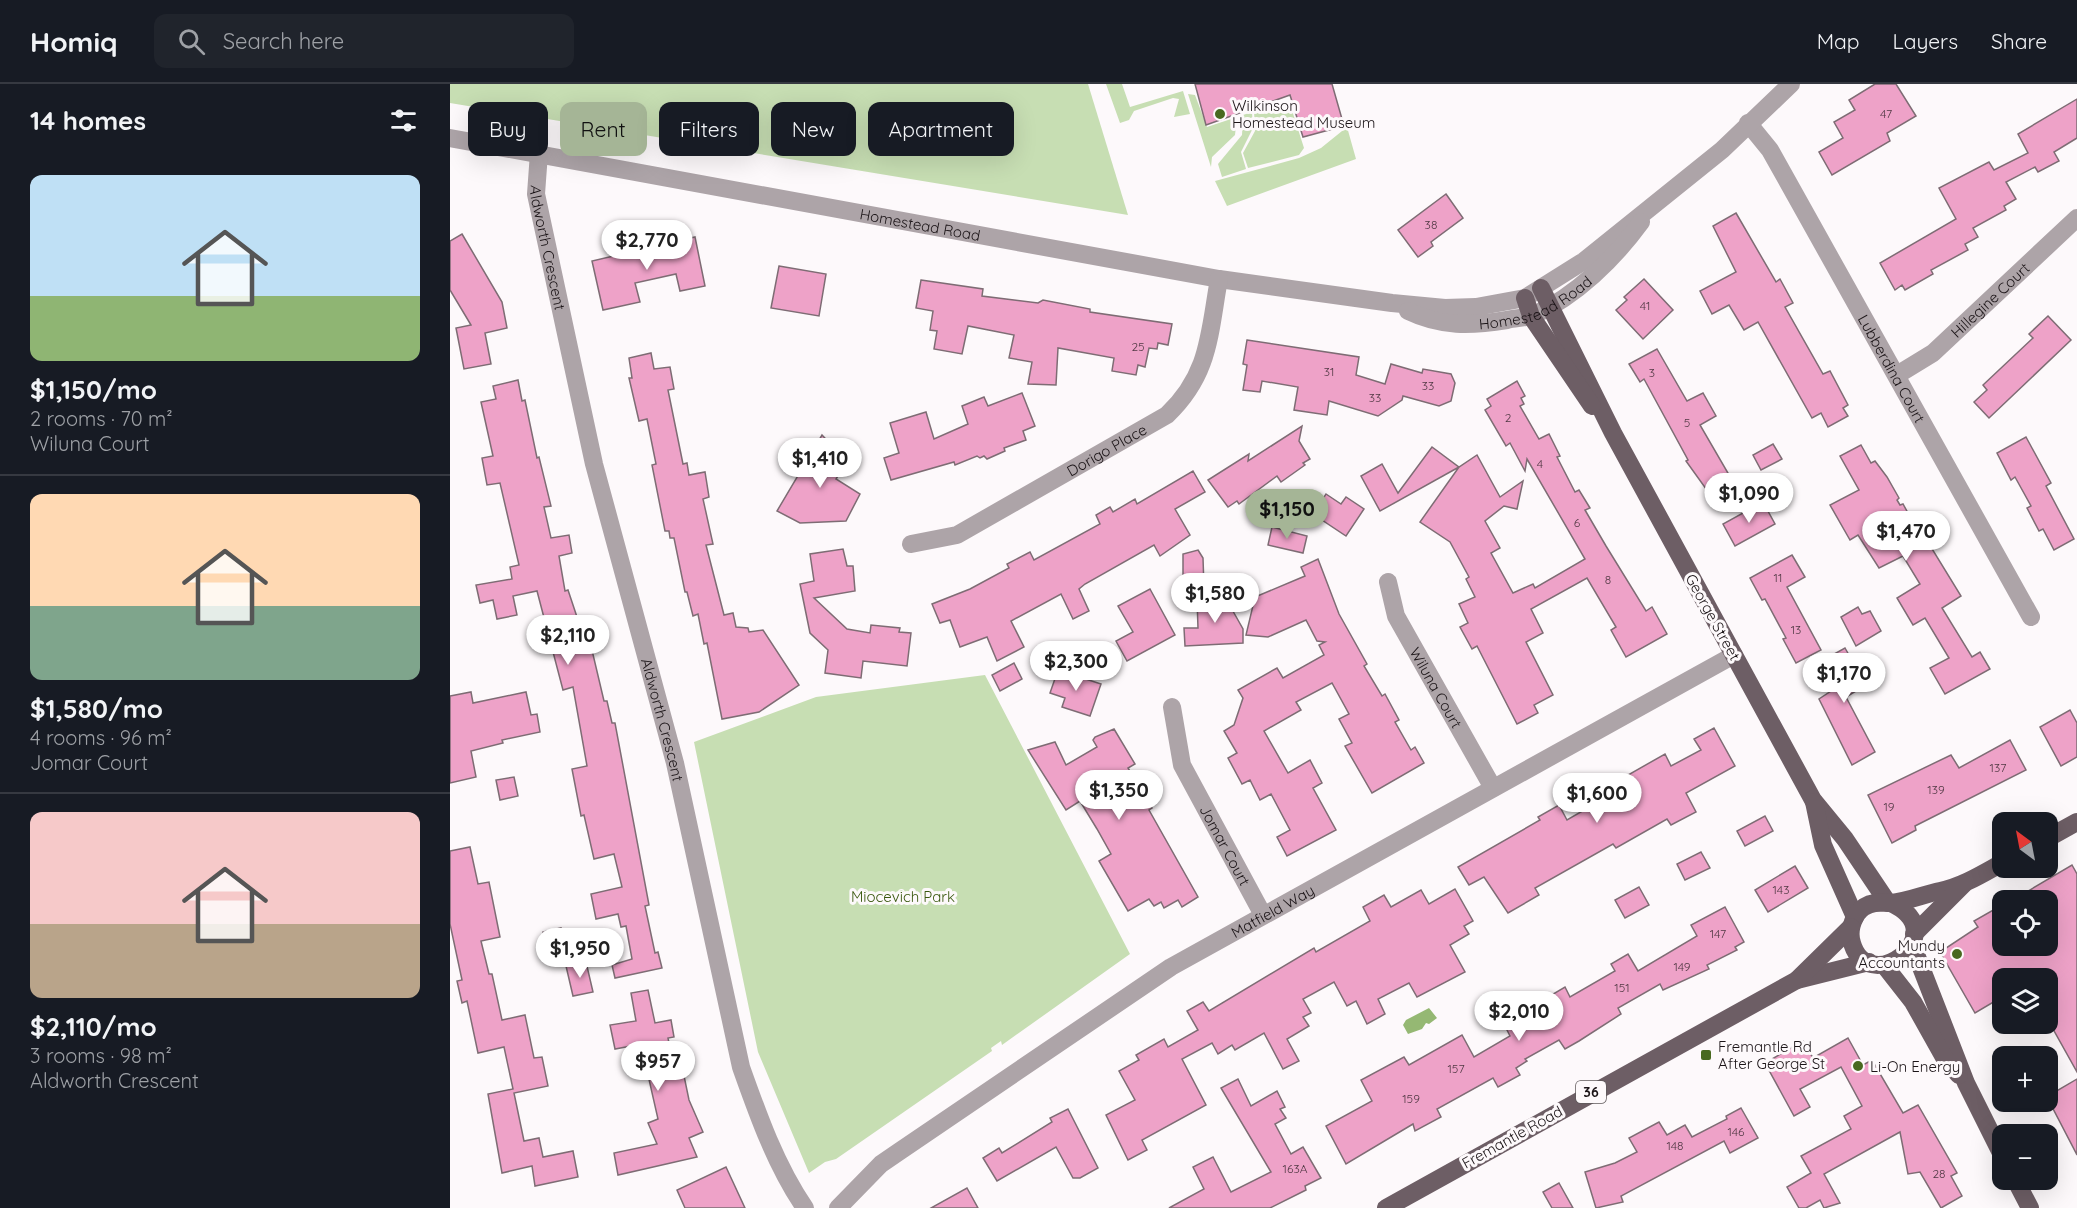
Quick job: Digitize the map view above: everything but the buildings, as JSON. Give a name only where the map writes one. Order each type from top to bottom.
[{"type":"main road","name":"George Street","points":[[1541,288],[1613,433],[1813,800],[1845,839],[1889,903]]},
{"type":"main road","name":"George Street","points":[[1525,298],[1531,316],[1583,394],[1613,433]]},
{"type":"main road","name":"George Street","points":[[1813,800],[1823,845],[1853,922]]},
{"type":"main road","points":[[2058,832],[2077,822]]},
{"type":"main road","points":[[1966,1083],[1945,1059],[1913,1002],[1877,963],[1854,948],[1853,922],[1871,904],[1889,903],[1965,883],[1992,868]]},
{"type":"main road","points":[[1877,963],[1900,960],[1913,939],[1965,883]]},
{"type":"main road","points":[[1889,903],[1908,915],[1913,939],[1966,1083],[1992,1135]]},
{"type":"main road","name":"Fremantle Road","points":[[1386,1208],[1797,980],[1853,922]]},
{"type":"main road","name":"Fremantle Road","points":[[1797,980],[1877,963]]},
{"type":"main road","points":[[2021,1190],[2030,1208]]},
{"type":"street","name":"Homestead Road","points":[[548,155],[1219,279],[1392,303],[1445,308],[1476,307],[1525,298],[1584,261],[1722,150],[1791,84]]},
{"type":"street","name":"Lubberdina Court","points":[[1748,123],[1770,150],[2031,617]]},
{"type":"street","name":"Homestead Road","points":[[450,138],[468,141]]},
{"type":"street","name":"Aldworth Crescent","points":[[539,156],[536,194],[594,465],[675,763],[741,1067],[762,1123],[794,1192],[805,1208]]},
{"type":"street","name":"Homestead Road","points":[[1392,303],[1441,323],[1476,325],[1531,316],[1568,295],[1623,246],[1649,211]]},
{"type":"street","name":"Hillegine Court","points":[[1897,375],[1933,353],[2077,218]]},
{"type":"street","name":"Dorigo Place","points":[[911,544],[957,535],[1167,415],[1184,399],[1203,363],[1219,279]]},
{"type":"street","name":"Wiluna Court","points":[[1388,582],[1396,616],[1493,788]]},
{"type":"street","name":"Matfield Way","points":[[838,1208],[881,1164],[1125,997],[1263,915],[1734,655]]},
{"type":"street","name":"Jomar Court","points":[[1172,707],[1182,765],[1263,915]]},
{"type":"green space","points":[[450,84],[1088,84],[1128,215],[759,154],[759,102],[659,102],[659,138],[647,136],[647,102],[560,102],[560,121],[548,119],[548,102],[468,102],[468,106],[450,103]]},
{"type":"green space","points":[[1106,84],[1122,84],[1130,107],[1183,91],[1190,114],[1174,117],[1179,99],[1173,98],[1134,111],[1129,120],[1120,123]]},
{"type":"green space","points":[[1188,94],[1195,95],[1207,127],[1237,117],[1235,135],[1212,157],[1211,167]]},
{"type":"green space","points":[[1289,101],[1304,148],[1299,155],[1248,168],[1243,153],[1255,131],[1254,111]]},
{"type":"green space","points":[[1252,112],[1253,128],[1241,152],[1246,169],[1222,177],[1218,164],[1242,135],[1243,115]]},
{"type":"green space","points":[[1347,127],[1356,159],[1227,206],[1215,181],[1299,158],[1321,148]]},
{"type":"green space","name":"Miocevich Park","points":[[985,675],[1130,954],[1002,1045],[1001,1041],[991,1048],[992,1051],[836,1159],[825,1162],[809,1173],[758,1052],[694,742],[816,697]]},
{"type":"shaded area","points":[[1429,1008],[1437,1018],[1429,1024],[1426,1023],[1422,1029],[1408,1034],[1403,1025],[1406,1020]]},
{"type":"place","name":"Wilkinson Homestead Museum","points":[[1220,114]]},
{"type":"place","name":"Mundy Accountants","points":[[1957,954]]},
{"type":"place","name":"Fremantle Rd After George St","points":[[1706,1055]]},
{"type":"place","name":"Li-On Energy","points":[[1858,1066]]}]
